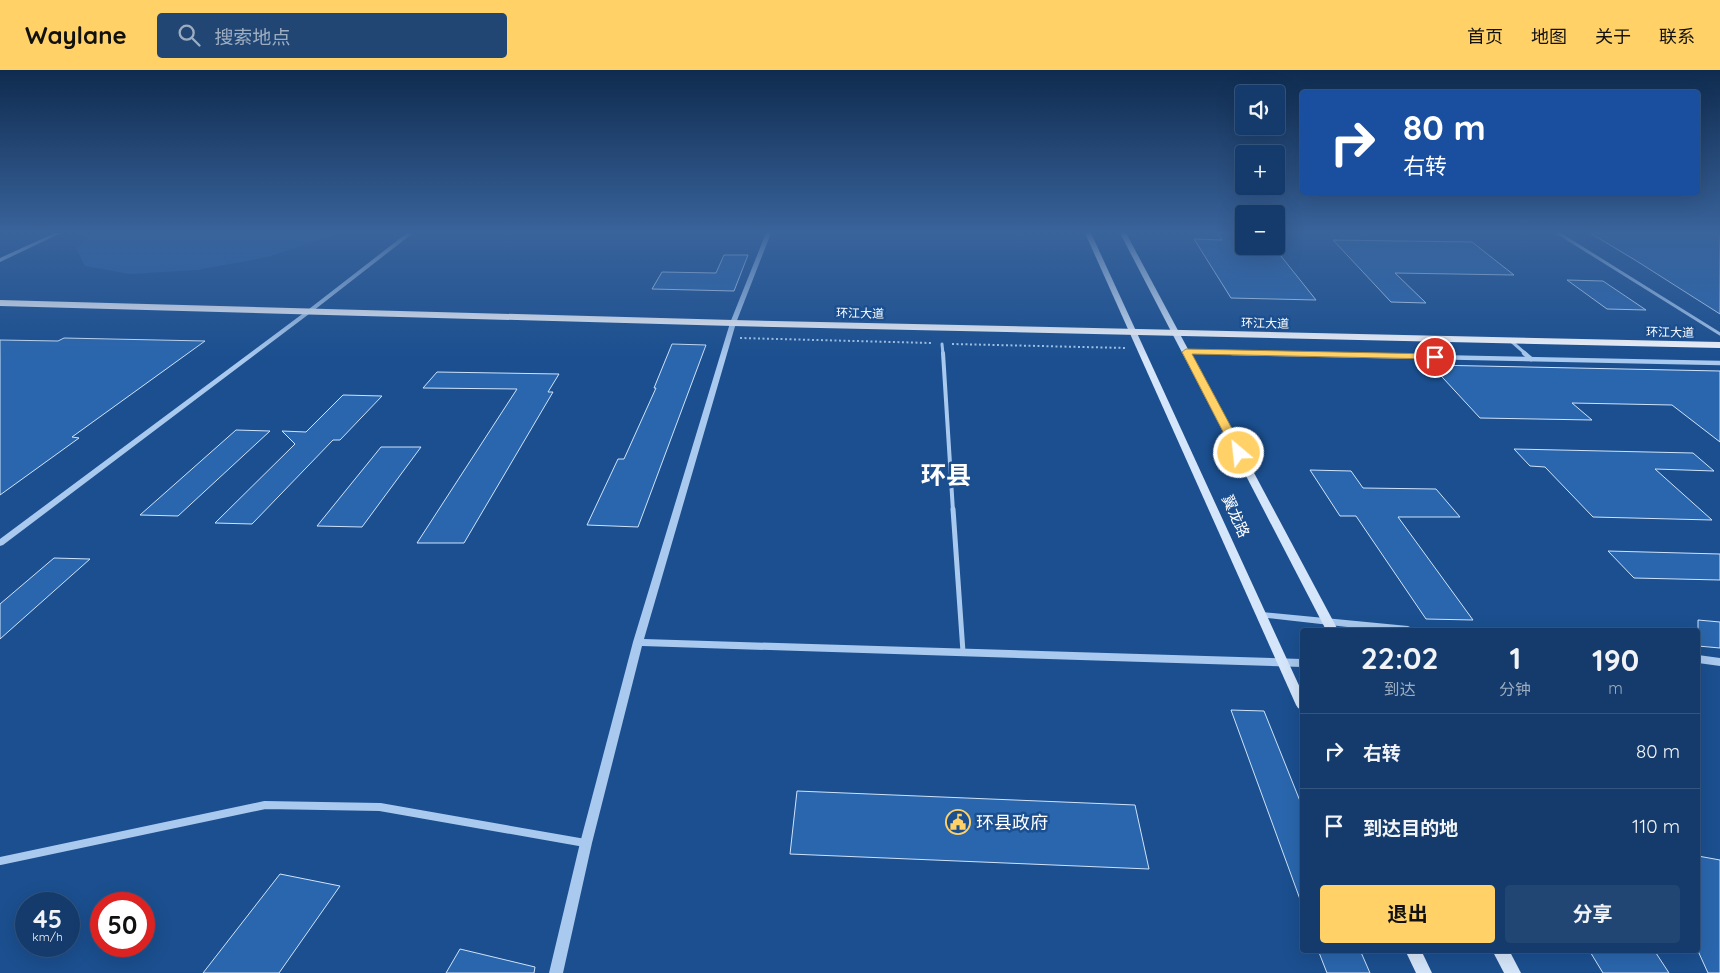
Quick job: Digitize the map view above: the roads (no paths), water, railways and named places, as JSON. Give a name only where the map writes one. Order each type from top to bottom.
[{"type":"highway","name":"环江大道","points":[[0,296],[320,303],[734,319]]},
{"type":"highway","name":"环江大道","points":[[0,303],[1174,329],[1720,338]]},
{"type":"highway","name":"环江大道","points":[[1174,329],[1511,341],[1720,345]]},
{"type":"main road","name":"翼龙路","points":[[1108,275],[1300,700]]},
{"type":"main road","name":"翼龙路","points":[[1146,275],[1330,626]]},
{"type":"main road","points":[[1414,953],[1424,973]]},
{"type":"main road","points":[[1502,953],[1512,973]]},
{"type":"street","points":[[0,544],[312,310],[355,275]]},
{"type":"street","points":[[556,973],[586,843],[638,642],[734,319],[751,275]]},
{"type":"street","points":[[1627,275],[1720,334]]},
{"type":"street","points":[[1511,341],[1531,359]]},
{"type":"street","points":[[942,344],[963,652]]},
{"type":"street","points":[[1186,352],[1720,363]]},
{"type":"street","points":[[1262,615],[1330,626],[1369,628]]},
{"type":"street","points":[[638,642],[1300,663]]},
{"type":"street","points":[[1700,659],[1720,662]]},
{"type":"street","points":[[0,861],[266,805],[380,806],[586,843]]},
{"type":"place","name":"环县政府","points":[[958,822]]},
{"type":"district","name":"环县","points":[[946,474]]}]
